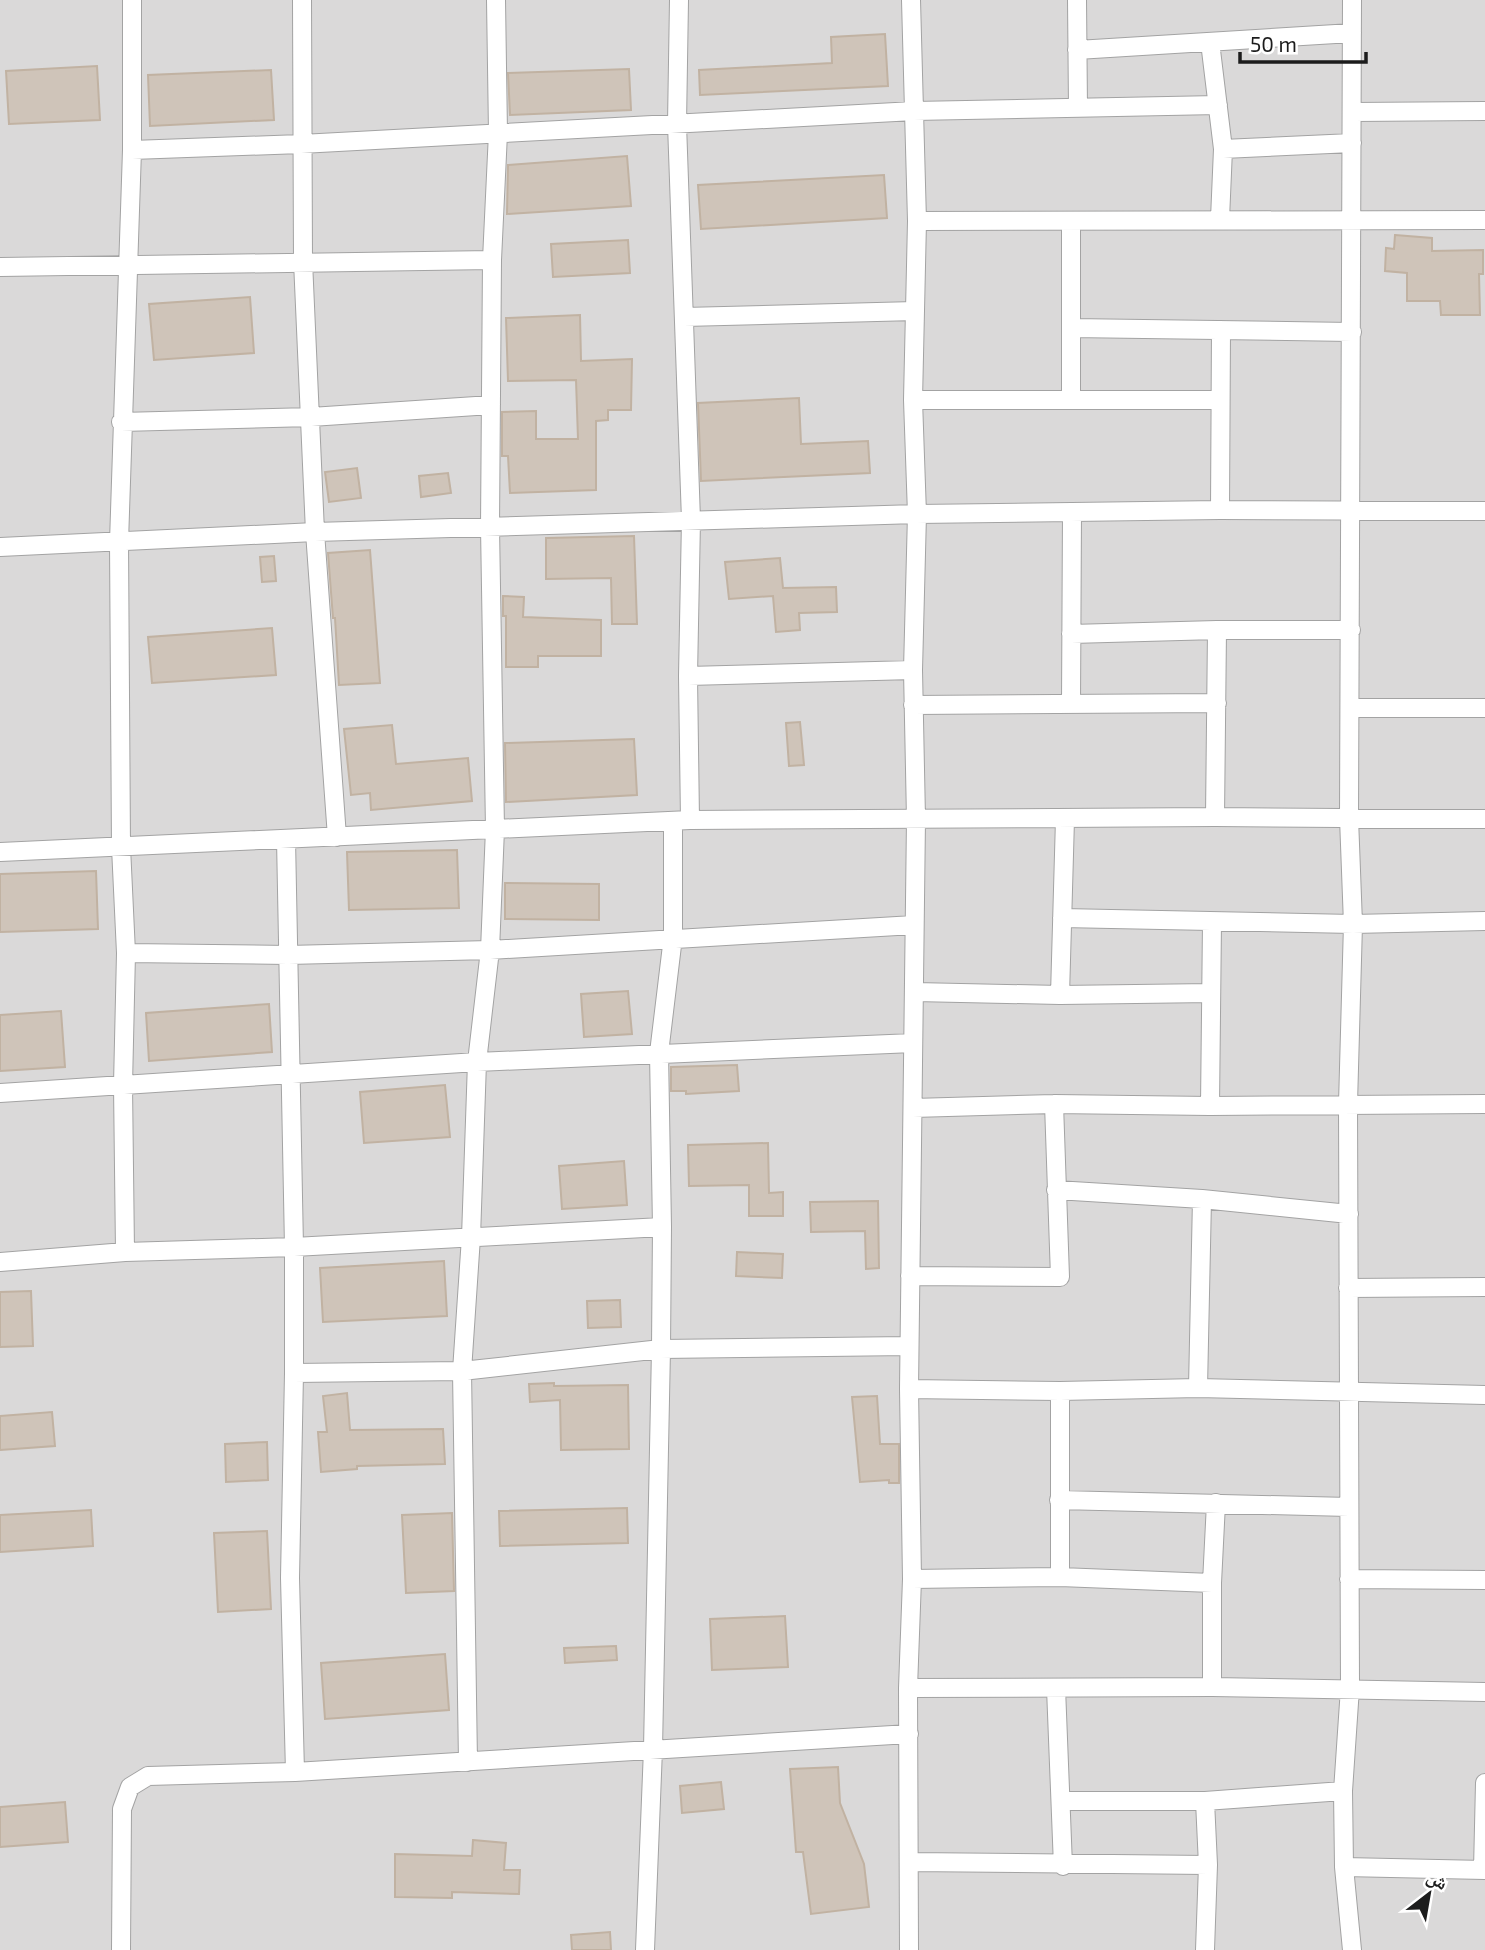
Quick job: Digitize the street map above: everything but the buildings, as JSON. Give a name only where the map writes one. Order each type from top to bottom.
[{"type":"street","points":[[125,1252],[123,1085],[126,953],[121,847],[119,542],[132,150],[132,0]]},
{"type":"street","points":[[302,0],[303,261],[315,532],[337,837]]},
{"type":"street","points":[[468,1762],[462,1371],[471,1237],[477,1062],[490,950],[495,829],[489,527],[492,260],[498,133],[496,0]]},
{"type":"street","points":[[645,1950],[653,1749],[661,1349],[659,1053],[673,937],[682,821],[691,520],[677,124],[679,0]]},
{"type":"street","points":[[909,1950],[908,1688],[912,1579],[909,1346],[915,992],[913,670],[917,514],[913,400],[917,220],[911,0]]},
{"type":"street","points":[[1077,0],[1078,108]]},
{"type":"street","points":[[1352,0],[1349,818],[1353,924],[1348,1104],[1350,1688],[1343,1791],[1344,1867],[1352,1950]]},
{"type":"street","points":[[1077,50],[1352,33]]},
{"type":"street","points":[[1210,42],[1223,149],[1220,219]]},
{"type":"street","points":[[132,150],[301,144],[914,111],[1218,104]]},
{"type":"street","points":[[1353,111],[1485,111]]},
{"type":"street","points":[[1223,149],[1352,143]]},
{"type":"street","points":[[917,220],[1485,220]]},
{"type":"street","points":[[1071,221],[1071,399]]},
{"type":"street","points":[[0,267],[492,260]]},
{"type":"street","points":[[684,317],[915,311]]},
{"type":"street","points":[[1071,328],[1352,332]]},
{"type":"street","points":[[1220,510],[1221,330]]},
{"type":"street","points":[[913,400],[1219,400]]},
{"type":"street","points":[[121,422],[311,417],[491,405]]},
{"type":"street","points":[[0,547],[315,532],[917,514],[1220,510],[1485,511]]},
{"type":"street","points":[[1071,703],[1072,513]]},
{"type":"street","points":[[1071,634],[1351,630]]},
{"type":"street","points":[[1215,817],[1217,631]]},
{"type":"street","points":[[688,676],[913,670]]},
{"type":"street","points":[[913,705],[1217,703]]},
{"type":"street","points":[[1350,708],[1485,708]]},
{"type":"street","points":[[0,852],[682,821],[1215,817],[1485,819]]},
{"type":"street","points":[[1060,995],[1065,819]]},
{"type":"street","points":[[286,839],[294,1247],[290,1578],[295,1772]]},
{"type":"street","points":[[1062,918],[1353,924],[1485,921]]},
{"type":"street","points":[[1210,1106],[1212,922]]},
{"type":"street","points":[[126,953],[288,955],[490,950],[673,937],[914,925]]},
{"type":"street","points":[[915,992],[1060,995],[1211,993]]},
{"type":"street","points":[[0,1093],[477,1062],[913,1043]]},
{"type":"street","points":[[912,1108],[1054,1104],[1485,1104]]},
{"type":"street","points":[[910,1276],[1060,1277],[1054,1104]]},
{"type":"street","points":[[1056,1189],[1202,1199],[1349,1214]]},
{"type":"street","points":[[1198,1388],[1202,1199]]},
{"type":"street","points":[[0,1262],[125,1252],[294,1247],[662,1227]]},
{"type":"street","points":[[1348,1288],[1485,1287]]},
{"type":"street","points":[[294,1373],[462,1371],[661,1349],[909,1346]]},
{"type":"street","points":[[909,1389],[1059,1391],[1198,1388],[1485,1395]]},
{"type":"street","points":[[1059,1391],[1060,1577]]},
{"type":"street","points":[[1059,1500],[1349,1507]]},
{"type":"street","points":[[1212,1687],[1212,1583],[1216,1503]]},
{"type":"street","points":[[912,1579],[1060,1577],[1212,1583]]},
{"type":"street","points":[[1349,1579],[1485,1580]]},
{"type":"street","points":[[908,1688],[1212,1687],[1485,1692]]},
{"type":"street","points":[[1056,1688],[1063,1866]]},
{"type":"street","points":[[121,1950],[122,1809],[130,1787],[148,1776],[295,1772],[909,1734]]},
{"type":"street","points":[[1344,1867],[1484,1870],[1485,1783]]},
{"type":"street","points":[[1062,1801],[1205,1801],[1343,1791]]},
{"type":"street","points":[[1205,1801],[1208,1865],[1205,1950]]},
{"type":"street","points":[[910,1862],[1063,1866],[1208,1865]]},
{"type":"shaded area","points":[[0,0],[1485,0],[1485,1950],[0,1950]]}]
